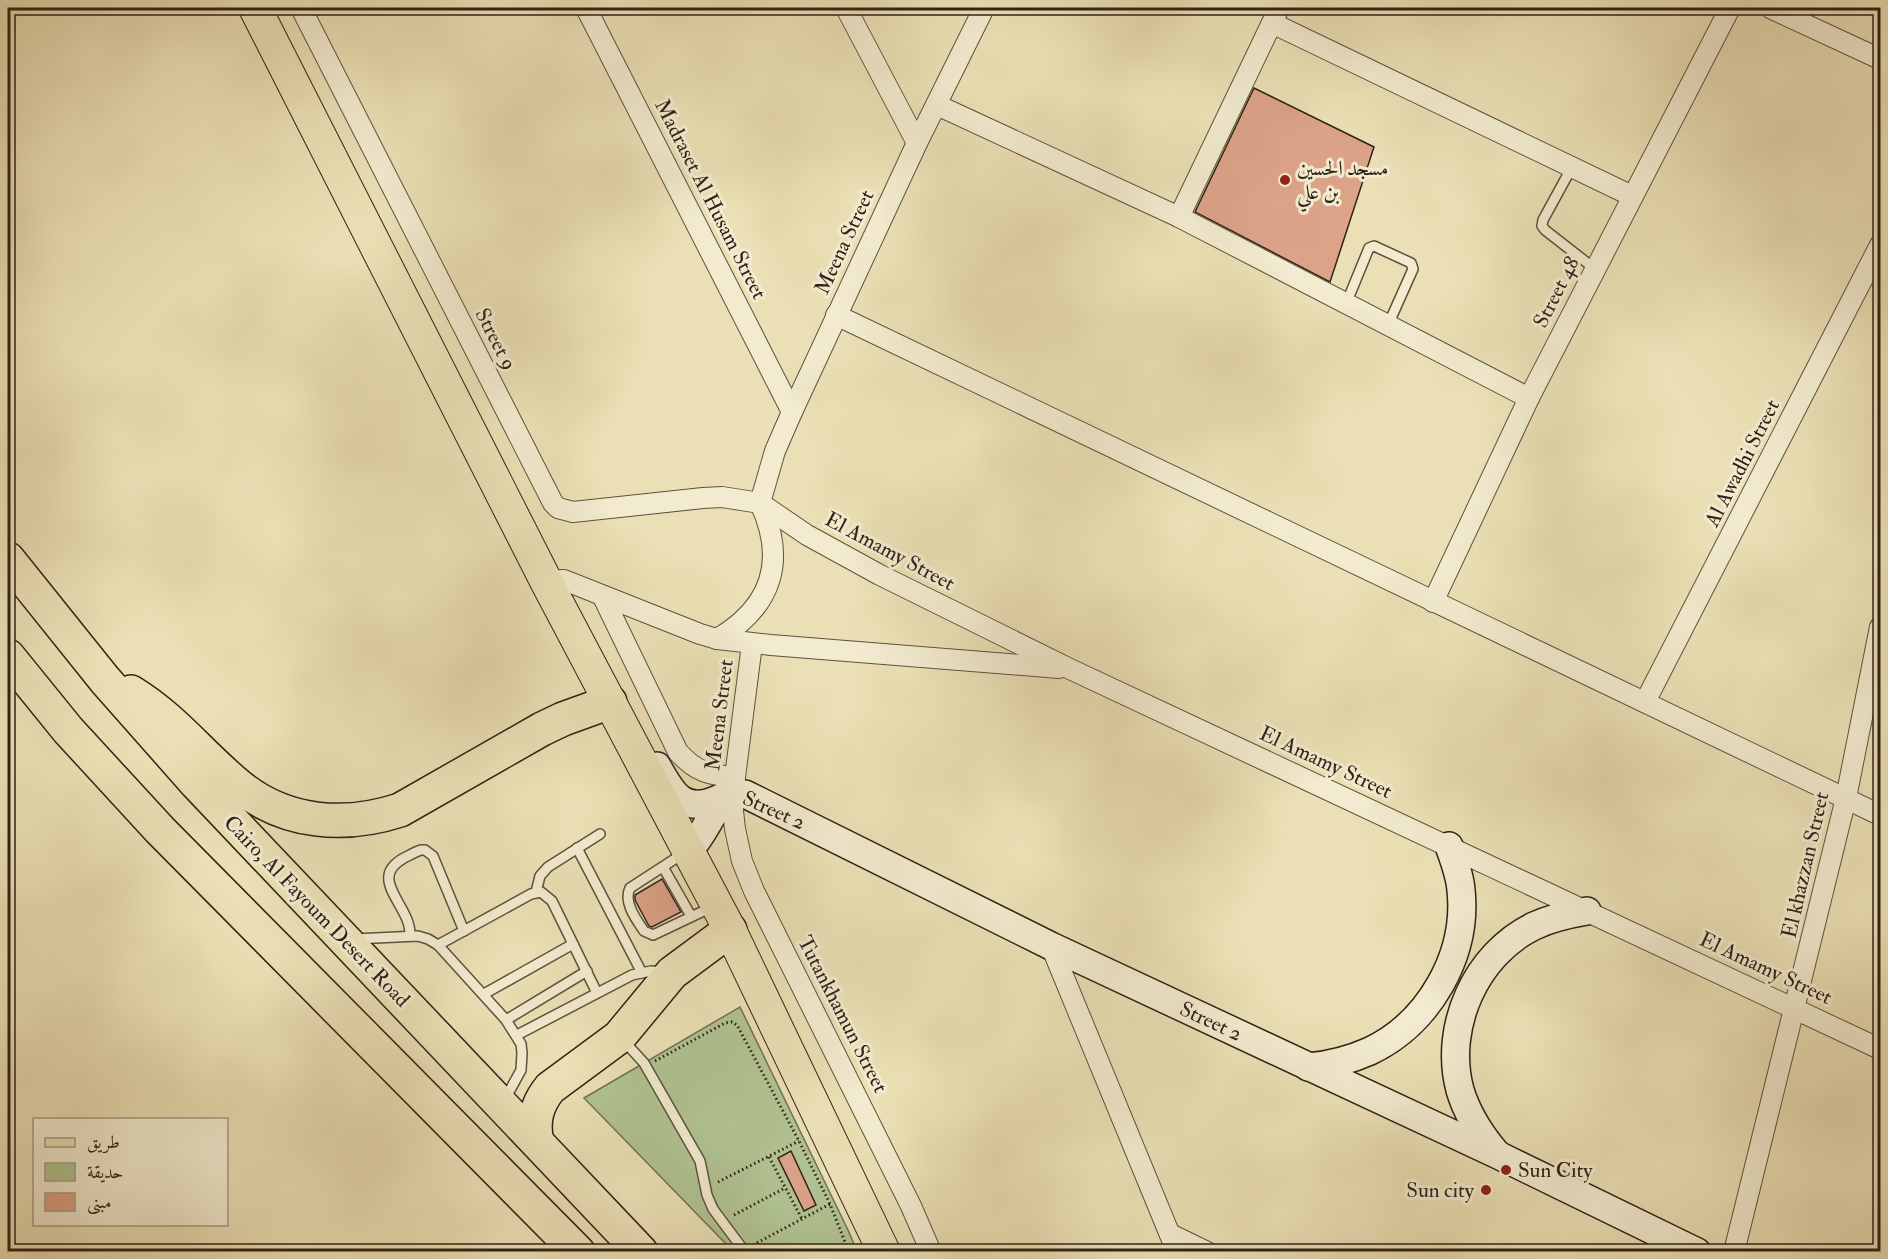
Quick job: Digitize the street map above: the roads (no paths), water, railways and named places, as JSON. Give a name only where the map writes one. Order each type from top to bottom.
[{"type":"highway","name":"Cairo, Al Fayoum Desert Road","points":[[8,559],[105,680],[196,783],[641,1251]]},
{"type":"highway","points":[[8,656],[68,729],[160,830],[578,1251]]},
{"type":"highway","points":[[105,680],[127,690],[165,715],[238,785],[253,796],[285,812],[302,817],[340,822],[381,816],[400,810],[542,729],[610,702]]},
{"type":"highway","points":[[537,1142],[536,1113],[544,1095],[557,1081],[620,1037],[657,973],[712,917]]},
{"type":"main road","points":[[255,8],[546,581],[689,850],[712,917],[884,1251]]},
{"type":"street","name":"Street 9","points":[[301,8],[553,503],[558,508],[573,512],[722,497],[760,503]]},
{"type":"street","name":"Madraset Al Husam Street","points":[[586,8],[792,412]]},
{"type":"street","points":[[846,8],[917,143]]},
{"type":"street","name":"Meena Street","points":[[760,503],[776,451],[792,412],[917,143],[984,8]]},
{"type":"street","name":"Street 48","points":[[1433,602],[1529,398],[1730,8]]},
{"type":"street","points":[[1770,8],[1881,59]]},
{"type":"street","points":[[1179,217],[1276,15],[1632,196]]},
{"type":"street","points":[[937,105],[1179,217],[1529,398]]},
{"type":"street","name":"Al Awadhi Street","points":[[1645,702],[1881,245]]},
{"type":"street","points":[[836,315],[1881,815]]},
{"type":"street","points":[[717,639],[736,628],[751,614],[770,580],[774,560],[773,540],[769,521],[760,503]]},
{"type":"street","name":"El Amamy Street","points":[[760,503],[807,535],[880,575],[1070,669],[1881,1049]]},
{"type":"street","points":[[546,581],[564,580],[603,597],[717,639],[752,644],[1070,669]]},
{"type":"street","points":[[603,597],[678,752],[688,763],[732,788]]},
{"type":"street","name":"El khazzan Street","points":[[1734,1251],[1796,1008],[1846,798],[1881,627]]},
{"type":"street","name":"Meena Street","points":[[732,788],[752,644]]},
{"type":"street","name":"Street 2","points":[[638,753],[656,765],[674,793],[691,804],[698,806],[732,788]]},
{"type":"street","name":"Street 2","points":[[689,850],[703,833],[718,806],[732,788]]},
{"type":"street","name":"Street 2","points":[[732,788],[1051,946],[1498,1155],[1697,1251]]},
{"type":"street","name":"Tutankhamun Street","points":[[732,788],[735,829],[742,861],[754,891],[911,1206],[931,1251]]},
{"type":"street","points":[[1308,1067],[1330,1065],[1371,1051],[1407,1026],[1435,993],[1455,954],[1460,932],[1461,888],[1449,846]]},
{"type":"street","points":[[1498,1155],[1481,1136],[1468,1113],[1460,1089],[1456,1063],[1457,1037],[1462,1011],[1478,977],[1509,942],[1533,927],[1559,916],[1587,911]]},
{"type":"street","points":[[1051,946],[1173,1243],[1207,1251]]},
{"type":"lane","points":[[1572,167],[1543,220],[1542,226],[1595,269]]},
{"type":"lane","points":[[1346,304],[1369,248],[1374,246],[1411,263],[1413,269],[1388,325]]},
{"type":"lane","points":[[438,945],[536,891],[542,872],[600,834]]},
{"type":"lane","points":[[517,1035],[632,975],[657,973],[578,848]]},
{"type":"lane","points":[[410,935],[408,919],[389,884],[388,874],[395,863],[421,850],[433,856],[464,931]]},
{"type":"lane","points":[[689,850],[663,867],[653,879],[641,886],[630,888],[627,899],[646,933],[653,934],[675,919],[712,917]]},
{"type":"lane","points":[[663,867],[712,917]]},
{"type":"lane","points":[[536,891],[541,892],[552,901],[597,993]]},
{"type":"lane","points":[[344,940],[410,935],[428,939],[438,945],[484,994],[517,1035],[522,1053],[521,1070],[502,1105]]},
{"type":"lane","points":[[484,994],[573,944]]},
{"type":"lane","points":[[506,1020],[587,971]]},
{"type":"lane","points":[[620,1037],[640,1056],[646,1066],[700,1161],[713,1209],[744,1251]]},
{"type":"place","name":"مسجد الحسين بن علي","points":[[1285,180]]},
{"type":"place","name":"Sun City","points":[[1506,1170]]},
{"type":"place","name":"Sun city","points":[[1486,1190]]}]
